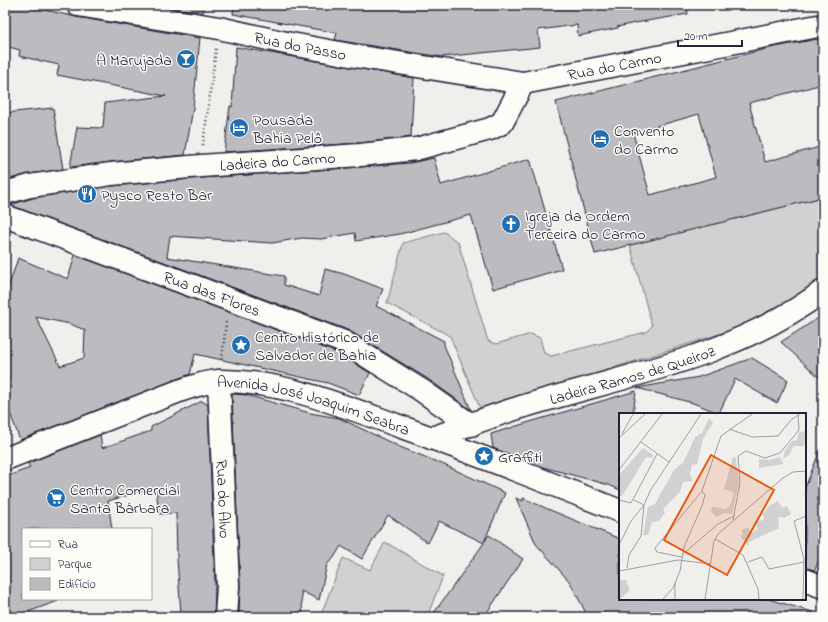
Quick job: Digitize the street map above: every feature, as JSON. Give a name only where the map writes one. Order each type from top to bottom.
[{"type":"street","name":"Rua do Passo","points":[[78,5],[219,28],[286,44],[523,83]]},
{"type":"street","name":"Rua do Carmo","points":[[523,83],[823,25]]},
{"type":"street","name":"Ladeira do Carmo","points":[[5,192],[30,186],[111,174],[360,155],[416,149],[490,129],[502,123],[523,83]]},
{"type":"street","name":"Rua das Flores","points":[[5,216],[344,342],[421,390],[471,425]]},
{"type":"street","name":"Ladeira Ramos de Queiroz","points":[[432,438],[519,408],[661,367],[720,347],[742,338],[775,321],[795,310],[823,291]]},
{"type":"street","name":"Avenida José Joaquim Seabra","points":[[7,453],[202,384],[219,381],[267,385],[316,396],[432,438],[619,511]]},
{"type":"street","name":"Rua do Alvo","points":[[219,381],[228,586],[226,617]]},
{"type":"street","points":[[806,580],[823,587]]},
{"type":"path","points":[[201,166],[219,28]]},
{"type":"path","points":[[219,381],[229,300]]},
{"type":"green space","points":[[823,197],[823,278],[812,287],[738,328],[488,408],[480,408],[450,336],[387,303],[403,243],[444,232],[458,242],[488,341],[496,344],[531,334],[540,338],[544,353],[551,356],[646,332],[652,326],[630,245]]},
{"type":"green space","points":[[385,542],[443,576],[427,617],[320,617],[343,558],[370,570]]},
{"type":"building","points":[[5,5],[23,5],[76,17],[200,38],[193,108],[185,155],[70,167],[77,127],[103,128],[105,103],[166,96],[57,75],[59,65],[19,56],[20,50],[5,46]]},
{"type":"building","points":[[156,5],[204,5],[203,13]]},
{"type":"building","points":[[234,5],[687,5],[688,14],[635,23],[578,36],[577,25],[538,30],[540,47],[442,57],[335,40],[337,33],[233,14]]},
{"type":"building","name":"Convento do Carmo","points":[[823,38],[823,84],[749,103],[765,162],[823,146],[823,197],[595,254],[556,102],[770,48]],"holes":[[[699,114],[716,177],[650,195],[633,133]]]},
{"type":"building","points":[[236,47],[414,78],[411,137],[359,143],[224,152],[230,106],[232,107]]},
{"type":"building","points":[[53,108],[63,169],[28,174],[10,179],[10,174],[5,176],[5,113]]},
{"type":"building","points":[[434,158],[441,185],[530,159],[562,269],[493,289],[471,215],[400,234],[356,241],[355,233],[321,239],[302,238],[272,243],[170,236],[167,257],[284,276],[284,285],[319,296],[325,269],[344,274],[383,289],[376,306],[444,341],[444,345],[471,410],[428,379],[348,330],[10,205],[33,198],[112,186],[410,163]]},
{"type":"building","points":[[75,255],[338,353],[370,373],[359,395],[328,383],[195,354],[190,374],[20,440],[5,400],[5,298],[18,258],[68,279]],"holes":[[[36,317],[70,324],[85,330],[84,358],[60,366]]]},
{"type":"building","points":[[823,315],[823,381],[781,342]]},
{"type":"building","points":[[752,358],[788,380],[777,403],[735,379],[719,413],[693,403],[637,388],[699,377]]},
{"type":"building","points":[[636,391],[633,413],[619,413],[619,490],[609,485],[543,467],[493,448],[491,434]]},
{"type":"building","points":[[232,394],[246,395],[310,413],[339,418],[400,447],[440,463],[505,493],[484,542],[489,535],[523,559],[484,617],[431,617],[484,543],[439,521],[428,543],[388,515],[362,559],[341,546],[333,559],[327,564],[319,600],[301,591],[303,617],[239,617],[240,585]]},
{"type":"building","points":[[202,401],[208,405],[215,586],[214,617],[197,617],[181,614],[177,559],[176,513],[159,514],[156,487],[108,501],[112,528],[22,528],[22,600],[58,601],[14,617],[5,617],[5,477],[30,468],[28,463],[100,435],[102,448],[151,431],[151,427]]},
{"type":"building","points":[[822,445],[823,549],[815,570],[806,568],[806,485]]},
{"type":"building","points":[[516,498],[523,501],[523,498],[619,539],[619,600],[771,600],[813,612],[813,617],[588,617],[570,582],[536,544]]},
{"type":"place","name":"A Marujada","points":[[186,59]]},
{"type":"place","name":"Pousada Bahia Pelô","points":[[239,128]]},
{"type":"place","name":"Convento do Carmo","points":[[600,139]]},
{"type":"place","name":"Pysco Resto Bar","points":[[87,194]]},
{"type":"place","name":"Igreja da Ordem Terceira do Carmo","points":[[511,224]]},
{"type":"place","name":"Centro Histórico de Salvador de Bahia","points":[[241,345]]},
{"type":"place","name":"Graffiti","points":[[484,456]]},
{"type":"place","name":"Centro Comercial Santa Bárbara","points":[[56,498]]}]
